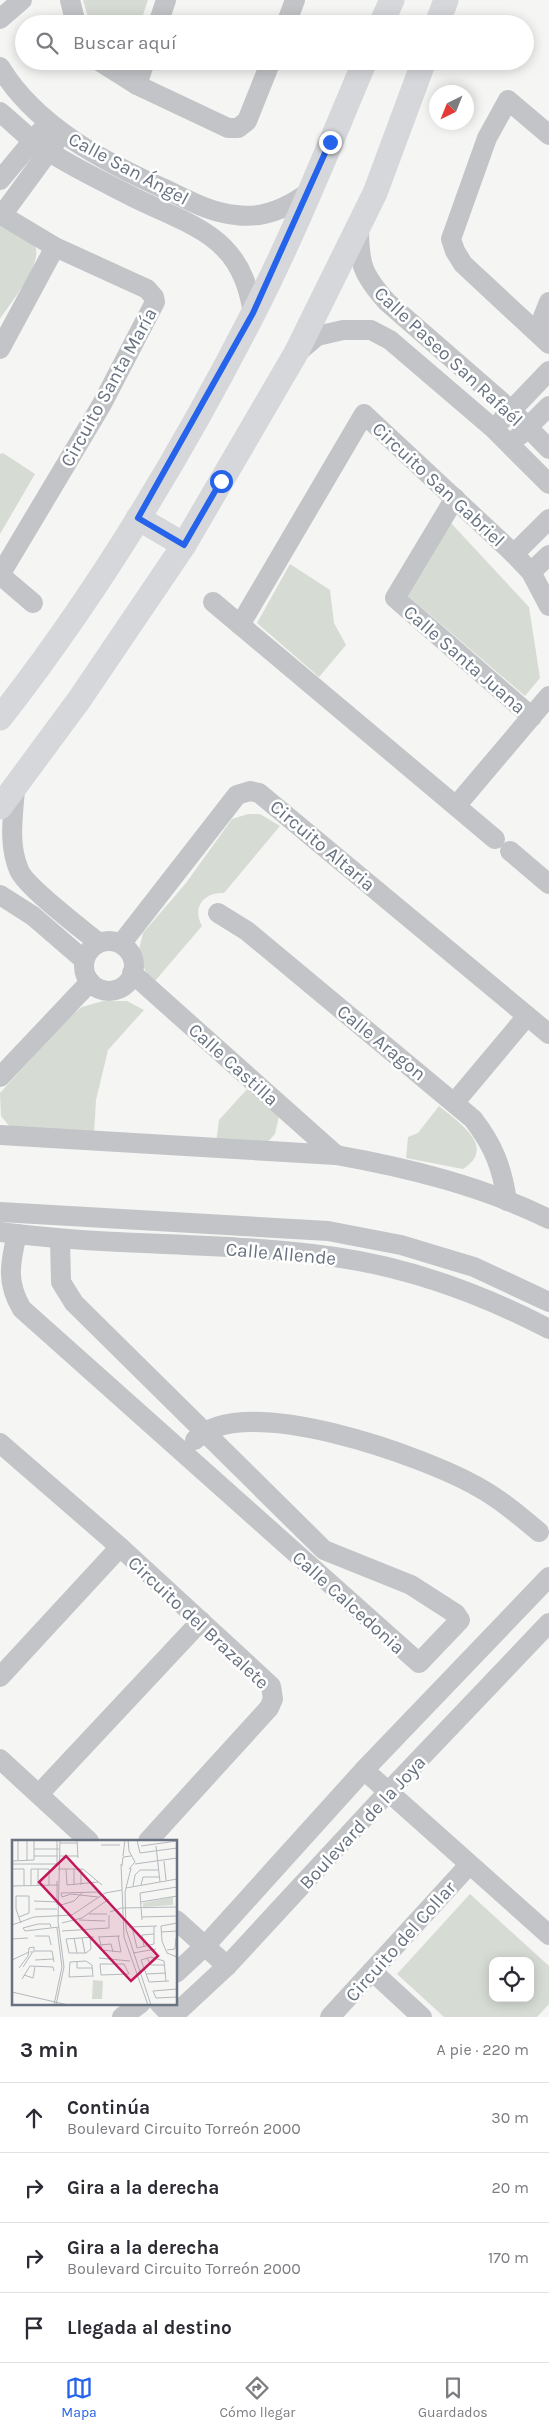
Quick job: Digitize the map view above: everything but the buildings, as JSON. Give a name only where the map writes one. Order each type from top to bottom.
[{"type":"main road","points":[[385,15],[392,0]]},
{"type":"main road","points":[[0,718],[74,615],[138,518],[253,313],[310,191],[361,70]]},
{"type":"main road","points":[[7,798],[184,545],[296,353],[375,193],[421,70]]},
{"type":"main road","points":[[138,518],[184,545]]},
{"type":"street","points":[[0,19],[22,0]]},
{"type":"street","points":[[70,0],[74,15]]},
{"type":"street","points":[[161,15],[166,0]]},
{"type":"street","points":[[289,15],[295,0]]},
{"type":"street","name":"Calle San Ángel","points":[[0,67],[17,90],[55,127],[145,180],[219,212],[237,216],[266,214],[294,203],[310,191]]},
{"type":"street","points":[[113,70],[137,85],[228,128],[238,128],[247,121],[268,70]]},
{"type":"street","points":[[137,85],[142,70]]},
{"type":"street","points":[[543,338],[463,264],[454,251],[451,239],[487,138],[508,100],[549,135]]},
{"type":"street","name":"Calle San Ángel","points":[[0,112],[41,146],[129,195],[207,233],[224,247],[235,261],[250,293],[253,313]]},
{"type":"street","name":"Circuito Santa María","points":[[33,602],[0,575],[102,404],[155,302],[154,297],[147,288],[55,247],[1,214],[41,146],[55,127]]},
{"type":"street","name":"Circuito Santa María","points":[[0,180],[41,146]]},
{"type":"street","name":"Calle Paseo San Rafaél","points":[[359,226],[359,257],[369,282],[387,302],[511,410],[549,449]]},
{"type":"street","points":[[0,349],[55,247]]},
{"type":"street","points":[[543,338],[549,302]]},
{"type":"street","name":"Calle Paseo San Rafaél","points":[[296,353],[317,336],[343,330],[371,330],[390,340],[494,428],[549,484]]},
{"type":"street","points":[[494,428],[549,371]]},
{"type":"street","points":[[511,445],[549,406]]},
{"type":"street","name":"Circuito San Gabriel","points":[[240,626],[364,414],[514,554],[531,572],[549,606]]},
{"type":"street","name":"Calle Santa Juana","points":[[455,498],[395,598],[532,717]]},
{"type":"street","points":[[514,554],[549,519]]},
{"type":"street","points":[[531,572],[549,555]]},
{"type":"street","points":[[213,602],[549,884]]},
{"type":"street","points":[[456,806],[549,696]]},
{"type":"street","name":"Circuito Altaria","points":[[121,944],[237,795],[250,791],[259,793],[549,1034]]},
{"type":"street","points":[[7,798],[14,854],[20,872],[63,914],[98,943]]},
{"type":"street","points":[[20,872],[1,894],[84,960]]},
{"type":"street","name":"Calle Aragon","points":[[218,913],[247,931],[455,1102],[473,1119],[488,1138],[502,1171],[507,1201]]},
{"type":"street","points":[[48,930],[63,914]]},
{"type":"street","points":[[114,941],[121,944],[132,957],[132,973],[128,981],[114,990],[97,988],[90,982],[84,972],[84,960],[92,947],[98,943],[114,941]]},
{"type":"street","name":"Calle Castilla","points":[[132,973],[336,1155]]},
{"type":"street","points":[[0,1077],[90,982]]},
{"type":"street","points":[[455,1102],[527,1016]]},
{"type":"street","points":[[0,1135],[336,1155],[389,1165],[443,1179],[507,1201],[549,1219]]},
{"type":"street","name":"Calle Allende","points":[[0,1212],[328,1231],[401,1245],[474,1267],[549,1302]]},
{"type":"street","name":"Calle Allende","points":[[8,1233],[60,1238],[278,1250],[337,1257],[394,1269],[463,1288],[549,1329]]},
{"type":"street","name":"Calle Calcedonia","points":[[8,1233],[9,1276],[16,1299],[22,1309],[417,1663],[460,1620],[456,1614],[411,1585],[324,1550],[202,1432],[66,1293],[61,1282],[59,1270],[60,1238]]},
{"type":"street","points":[[183,1452],[202,1432],[218,1426],[248,1422],[302,1427],[365,1441],[419,1459],[478,1487],[512,1510],[539,1532]]},
{"type":"street","name":"Circuito del Brazalete","points":[[0,1443],[120,1547],[272,1686],[272,1703],[149,1840]]},
{"type":"street","points":[[0,1677],[120,1547]]},
{"type":"street","points":[[311,1566],[324,1550]]},
{"type":"street","name":"Boulevard de la Joya","points":[[178,1971],[204,1946],[364,1770],[549,1576]]},
{"type":"street","points":[[39,1794],[201,1621]]},
{"type":"street","name":"Boulevard de la Joya","points":[[172,2017],[227,1966],[388,1792],[549,1624]]},
{"type":"street","points":[[0,1759],[89,1840]]},
{"type":"street","name":"Circuito del Collar","points":[[364,1770],[549,1935]]},
{"type":"street","name":"Circuito del Collar","points":[[330,2017],[469,1865]]},
{"type":"street","points":[[178,1922],[227,1966]]},
{"type":"street","points":[[372,1971],[422,2017]]},
{"type":"street","points":[[122,2017],[140,2004]]},
{"type":"street","points":[[159,2004],[172,2017]]},
{"type":"shaded area","points":[[83,0],[148,0],[143,15],[87,15]]},
{"type":"shaded area","points":[[0,220],[27,238],[34,245],[36,252],[31,271],[0,319]]},
{"type":"shaded area","points":[[3,453],[35,474],[0,534],[0,454]]},
{"type":"shaded area","points":[[450,522],[529,607],[540,678],[525,696],[407,595]]},
{"type":"shaded area","points":[[290,564],[330,590],[334,623],[346,645],[319,677],[257,623]]},
{"type":"shaded area","points":[[248,814],[260,814],[280,826],[224,893],[210,895],[201,902],[198,913],[202,926],[155,981],[147,974],[140,959],[139,949],[143,933],[186,883],[232,819]]},
{"type":"shaded area","points":[[103,1001],[127,1001],[144,1010],[108,1050],[96,1100],[94,1134],[10,1127],[1,1116],[0,1093],[68,1018],[82,1007]]},
{"type":"shaded area","points":[[249,1087],[279,1116],[275,1134],[265,1145],[216,1143],[219,1120]]},
{"type":"shaded area","points":[[439,1106],[464,1127],[476,1144],[477,1152],[473,1161],[463,1169],[406,1158],[408,1137],[418,1133]]},
{"type":"shaded area","points":[[470,1894],[549,1966],[549,2004],[537,2017],[444,2017],[397,1974]]},
{"type":"route","points":[[221,481],[184,545],[138,518],[197,416],[253,313],[310,191],[330,142]]}]
